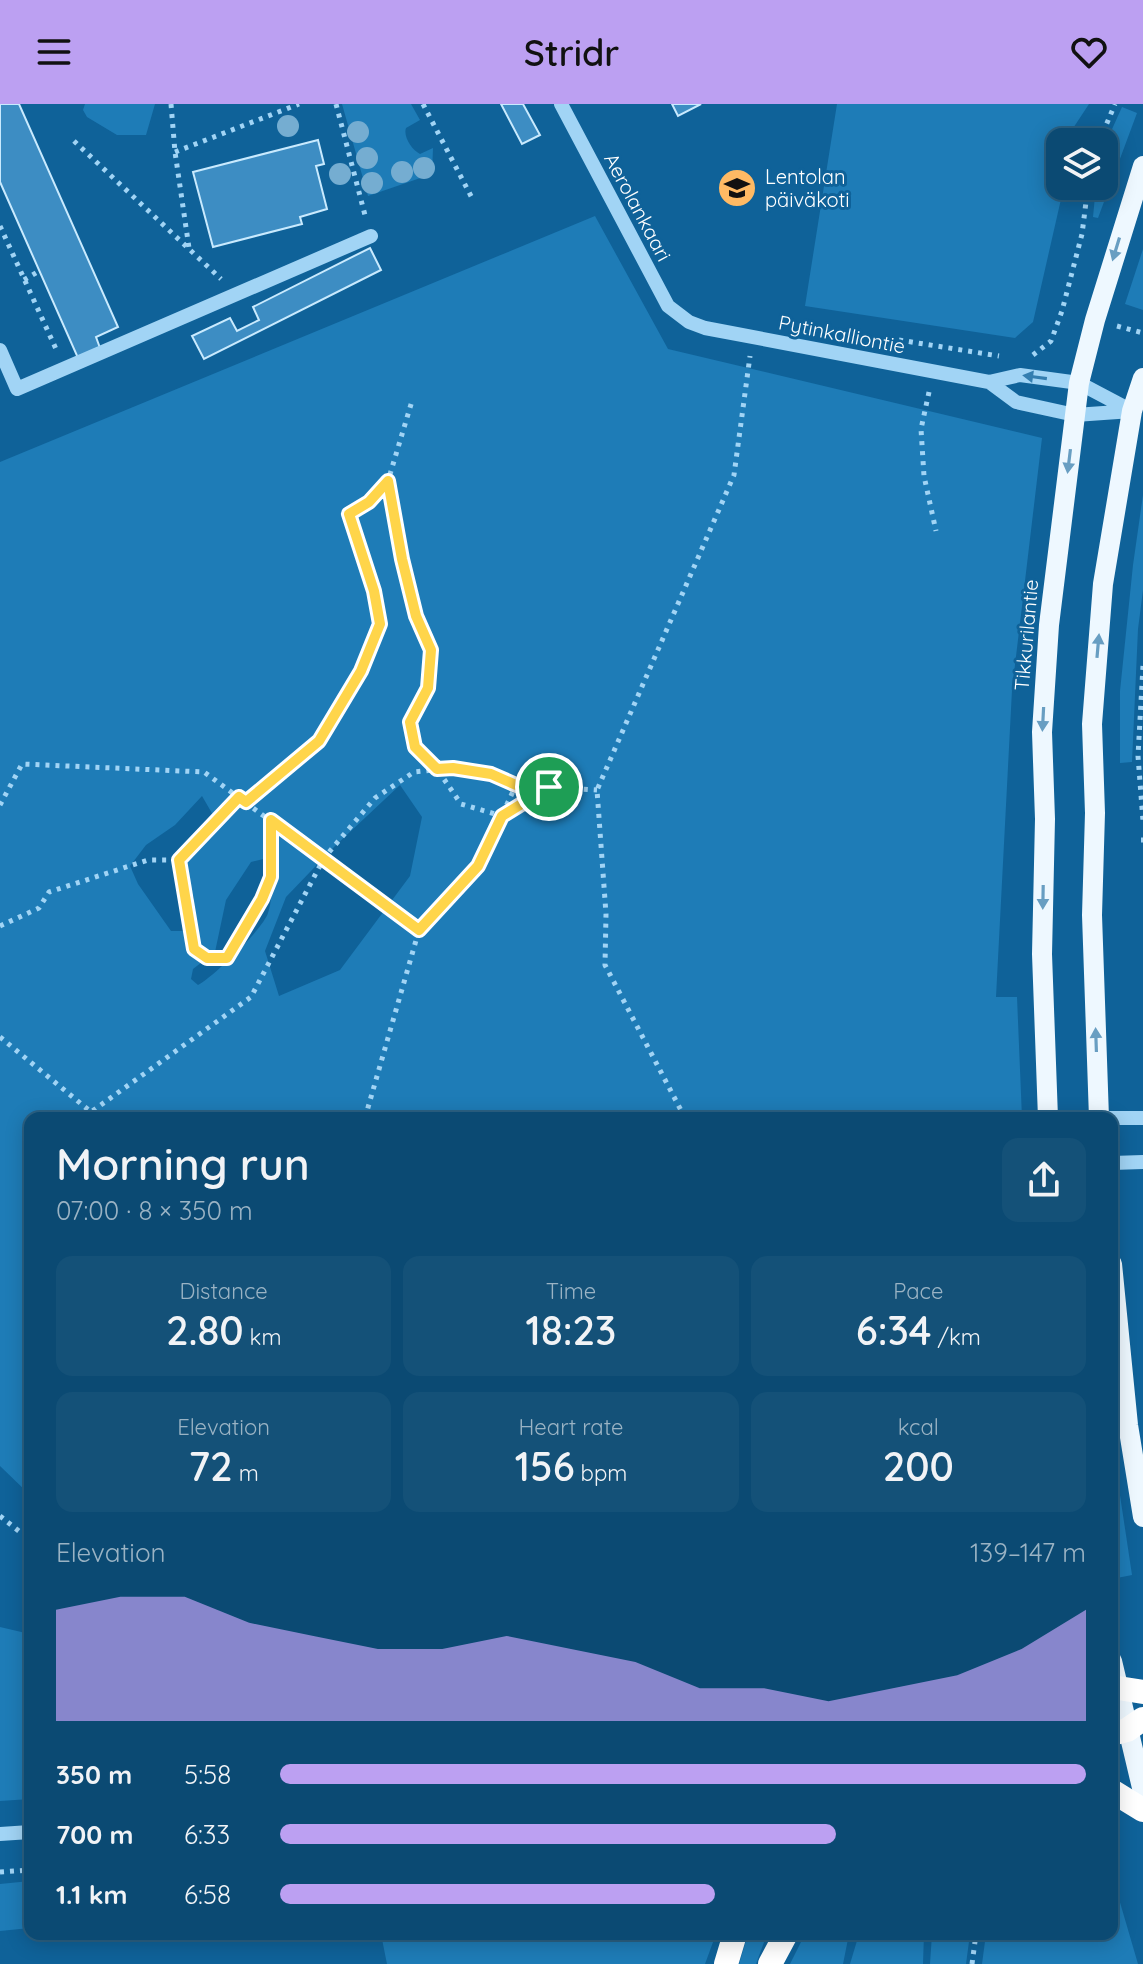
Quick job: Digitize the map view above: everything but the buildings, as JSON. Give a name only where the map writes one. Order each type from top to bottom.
[{"type":"highway","points":[[1118,1688],[1143,1692]]},
{"type":"highway","points":[[1118,1795],[1143,1810]]},
{"type":"highway","points":[[726,1964],[733,1940]]},
{"type":"highway","points":[[770,1964],[783,1940]]},
{"type":"main road","name":"Tikkurilantie","points":[[1048,1112],[1042,954],[1045,819],[1042,732],[1049,625],[1079,383],[1095,320],[1143,166]]},
{"type":"main road","points":[[1098,1112],[1092,915],[1095,813],[1092,724],[1103,584],[1132,411],[1143,378]]},
{"type":"main road","points":[[1118,1324],[1128,1425],[1143,1517]]},
{"type":"main road","points":[[1118,1700],[1143,1792]]},
{"type":"street","name":"Aerolankaari","points":[[561,104],[668,306],[689,322]]},
{"type":"street","points":[[0,350],[17,389],[371,236]]},
{"type":"street","name":"Pytinkalliontie","points":[[689,322],[753,338],[989,382],[1020,375],[1079,383],[1132,411]]},
{"type":"street","name":"Pytinkalliontie","points":[[989,382],[1016,402],[1075,415],[1132,411]]},
{"type":"street","points":[[1118,1118],[1143,1118]]},
{"type":"street","points":[[1118,1163],[1143,1162]]},
{"type":"street","points":[[0,1834],[24,1832]]},
{"type":"path","points":[[171,104],[189,249]]},
{"type":"path","points":[[175,152],[299,104]]},
{"type":"path","points":[[336,104],[371,236]]},
{"type":"path","points":[[423,104],[472,198]]},
{"type":"path","points":[[1105,128],[1115,104]]},
{"type":"path","points":[[74,141],[237,294]]},
{"type":"path","points":[[1021,356],[1035,355],[1051,341],[1082,234],[1086,200]]},
{"type":"path","points":[[0,226],[65,368]]},
{"type":"path","points":[[24,280],[39,271]]},
{"type":"path","points":[[682,1112],[605,965],[606,914],[597,790],[734,475],[753,338]]},
{"type":"path","points":[[895,339],[1007,358]]},
{"type":"path","points":[[933,372],[921,429],[924,476],[936,531]]},
{"type":"path","points":[[246,802],[319,741],[361,671],[380,624],[374,591],[349,514],[369,502],[388,481],[412,401]]},
{"type":"path","points":[[388,481],[416,616],[431,650],[428,688],[410,722],[415,747],[437,769],[461,804],[502,816],[549,787]]},
{"type":"path","points":[[1143,666],[1138,756],[1143,821]]},
{"type":"path","points":[[0,805],[22,764],[204,772],[419,930]]},
{"type":"path","points":[[0,1037],[91,1112],[251,997],[324,858],[375,798],[414,772],[453,768],[491,774],[516,785],[597,790]]},
{"type":"path","points":[[367,1112],[419,930],[478,866],[516,785]]},
{"type":"path","points":[[0,926],[39,908],[49,892],[148,860],[179,860],[239,797]]},
{"type":"path","points":[[179,860],[194,949],[207,958],[227,958],[262,899],[271,877],[271,820]]},
{"type":"path","points":[[0,1516],[24,1535]]},
{"type":"path","points":[[0,1872],[24,1870]]},
{"type":"path","points":[[972,1964],[975,1940]]},
{"type":"shaded area","points":[[85,104],[155,104],[146,135],[117,135],[87,117],[83,110]]},
{"type":"shaded area","points":[[342,104],[411,104],[420,120],[406,128],[407,139],[420,154],[433,148],[432,174],[368,196]]},
{"type":"shaded area","points":[[837,104],[1089,104],[1073,128],[1046,128],[1046,200],[1061,200],[1033,322],[1015,338],[805,306]]},
{"type":"shaded area","points":[[1122,107],[1137,113],[1118,164],[1118,128],[1113,128]]},
{"type":"shaded area","points":[[1095,200],[1105,200],[1098,218],[1093,217]]},
{"type":"shaded area","points":[[595,216],[668,349],[1042,438],[1012,690],[996,997],[1017,997],[1022,1112],[24,1112],[24,1489],[0,1466],[0,462]],"holes":[[[400,785],[422,817],[410,876],[340,970],[279,996],[265,951],[286,897]],[[202,796],[213,815],[191,843],[185,869],[194,898],[184,931],[171,931],[138,884],[130,866],[146,845],[175,825]],[[272,857],[272,893],[264,920],[237,952],[198,985],[191,979],[193,969],[215,952],[226,900],[251,862]]]},
{"type":"shaded area","points":[[1143,249],[1143,310],[1125,304]]},
{"type":"shaded area","points":[[1143,495],[1143,590],[1138,629],[1132,762],[1120,763],[1120,691]]},
{"type":"shaded area","points":[[1118,1482],[1132,1575],[1118,1578]]},
{"type":"shaded area","points":[[0,1627],[24,1633],[24,1799],[0,1801]]},
{"type":"shaded area","points":[[24,1882],[24,1929],[0,1931],[0,1884]]},
{"type":"shaded area","points":[[1118,1896],[1138,1964],[982,1964],[985,1940],[1118,1940]]},
{"type":"shaded area","points":[[382,1940],[714,1940],[705,1964],[387,1964]]},
{"type":"shaded area","points":[[746,1940],[765,1940],[756,1964],[739,1964]]},
{"type":"shaded area","points":[[802,1940],[848,1940],[843,1964],[790,1964]]},
{"type":"shaded area","points":[[857,1940],[924,1940],[923,1964],[850,1964]]},
{"type":"shaded area","points":[[932,1940],[969,1940],[966,1964],[930,1964]]},
{"type":"place","name":"Lentolan päiväkoti","points":[[737,188]]},
{"type":"route","points":[[388,481],[416,616],[431,650],[428,688],[410,722],[415,747],[437,769],[453,768],[491,774],[516,785],[549,787],[502,816],[478,866],[419,930],[271,820],[271,877],[235,947],[227,958],[207,958],[194,949],[179,860],[239,797],[246,802],[319,741],[361,671],[380,624],[374,591],[349,514],[369,502],[388,481]]}]
